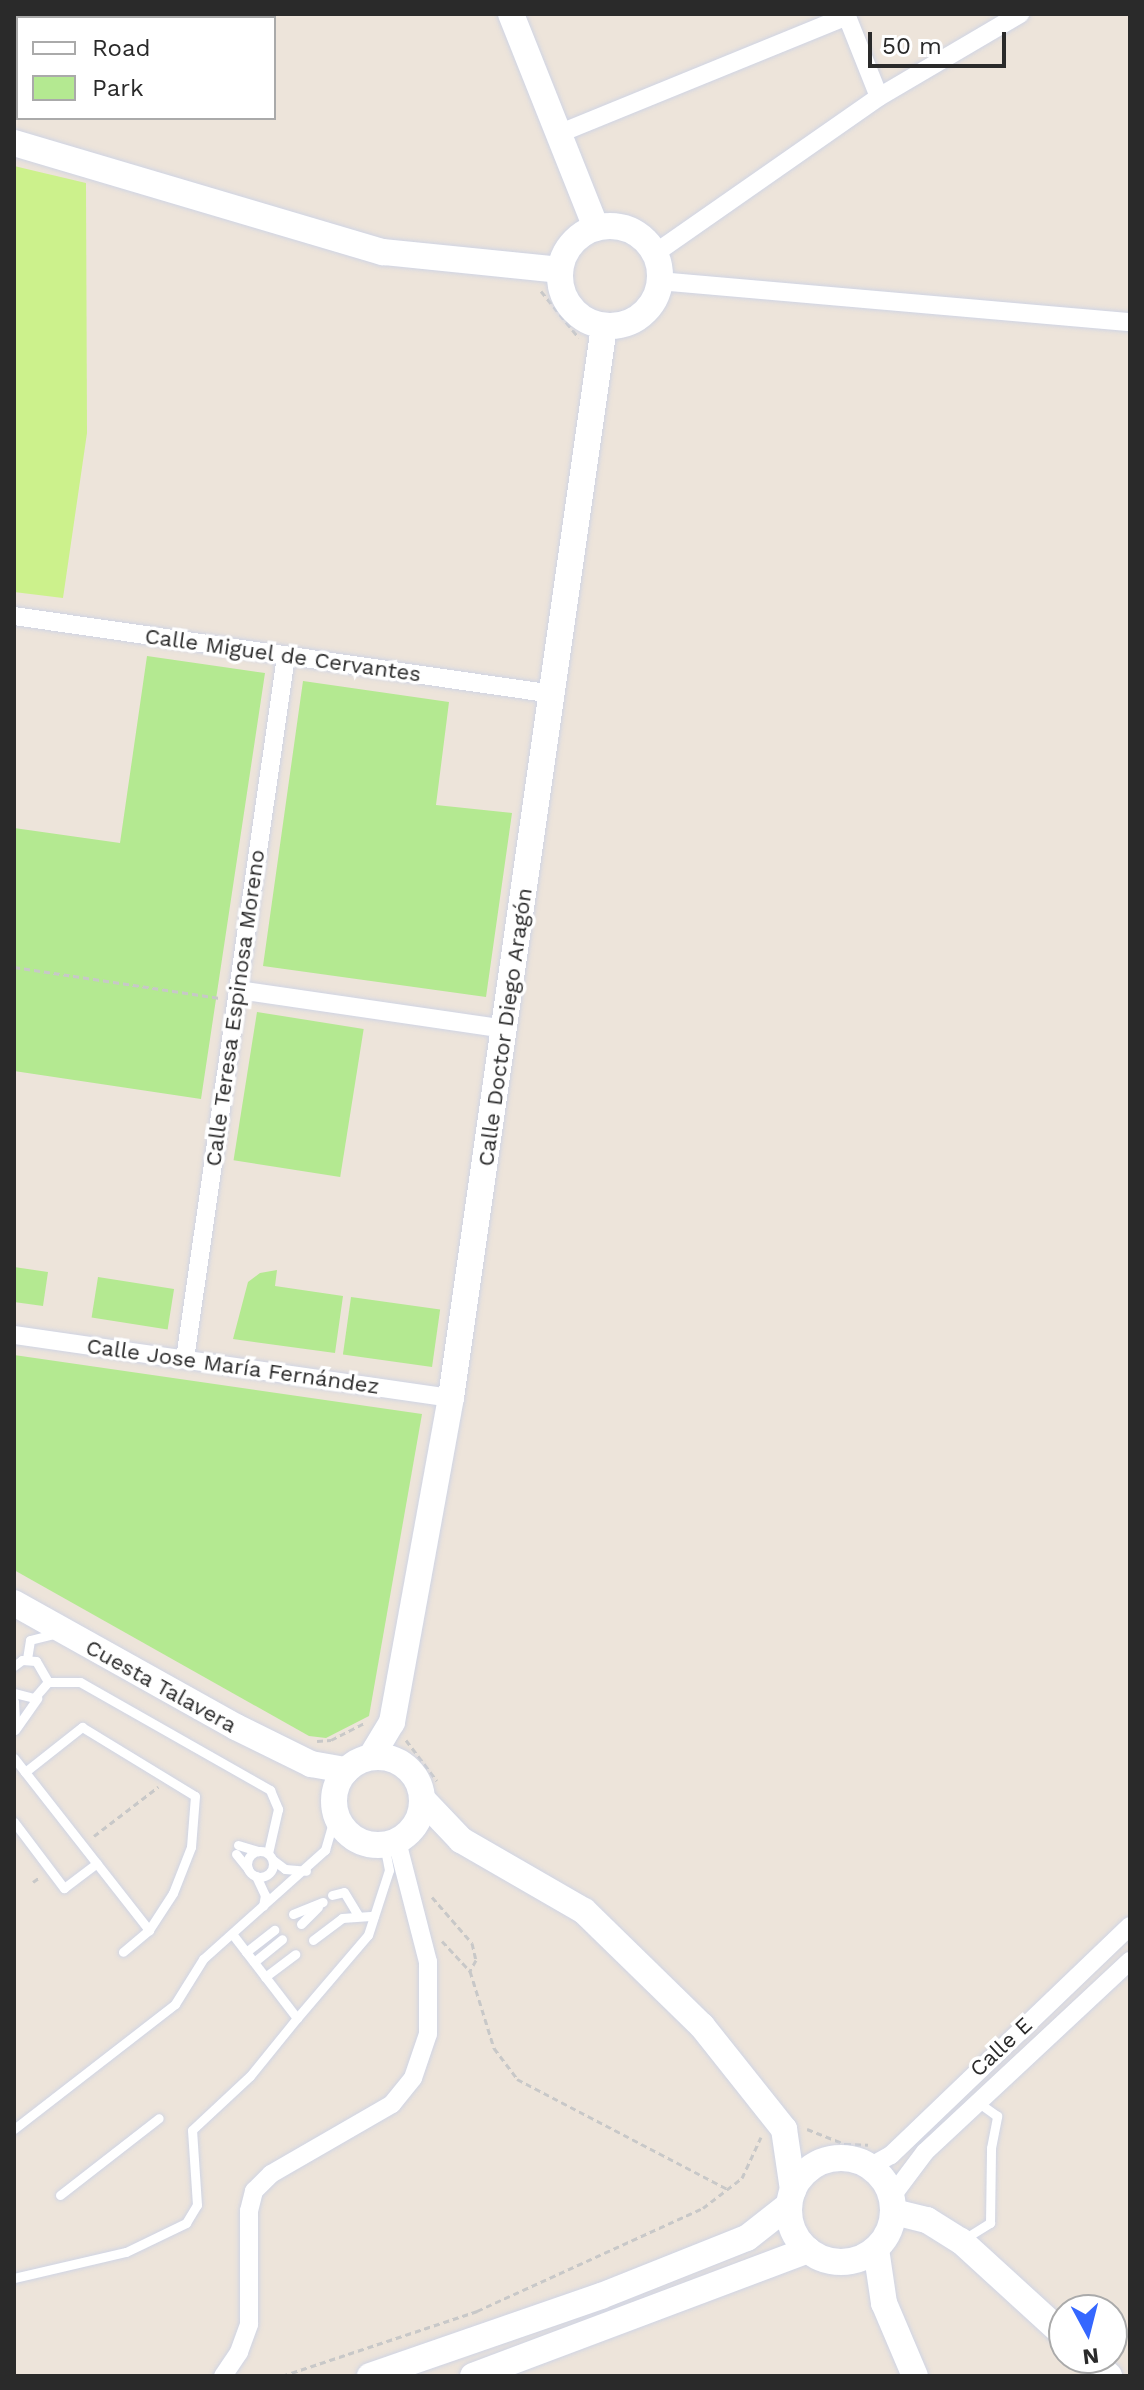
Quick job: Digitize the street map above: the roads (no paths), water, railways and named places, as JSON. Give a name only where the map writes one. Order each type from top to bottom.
[{"type":"street","points":[[511,14],[596,228]]},
{"type":"street","points":[[654,254],[879,97],[1020,14]]},
{"type":"street","points":[[558,134],[846,15],[879,97]]},
{"type":"street","points":[[14,143],[383,252],[560,270]]},
{"type":"street","points":[[596,228],[630,230],[654,254],[659,281],[649,307],[636,318],[604,327],[576,313],[566,301],[560,270],[572,244],[596,228]]},
{"type":"street","points":[[659,281],[1130,322]]},
{"type":"street","name":"Calle Doctor Diego Aragón","points":[[371,1757],[391,1725],[451,1398],[604,327]]},
{"type":"street","name":"Calle Miguel de Cervantes","points":[[14,616],[553,694]]},
{"type":"street","name":"Calle Teresa Espinosa Moreno","points":[[185,1359],[286,656]]},
{"type":"street","points":[[238,990],[505,1029]]},
{"type":"street","name":"Calle Jose María Fernández","points":[[14,1335],[451,1398]]},
{"type":"street","name":"Cuesta Talavera","points":[[14,1603],[311,1764],[346,1770]]},
{"type":"street","name":"Calle Doctor Diego Aragón","points":[[391,1725],[399,1762]]},
{"type":"street","points":[[461,1840],[354,1839],[334,1805],[346,1770],[371,1757],[399,1762],[411,1772],[422,1799],[461,1840],[584,1911],[702,2026],[783,2129],[836,2158]]},
{"type":"street","name":"Cuesta Talavera","points":[[311,1764],[334,1805]]},
{"type":"street","points":[[395,1840],[415,1826],[422,1799]]},
{"type":"street","points":[[223,2376],[239,2352],[249,2324],[249,2211],[254,2191],[271,2174],[392,2104],[413,2078],[428,2034],[428,1962],[395,1840]]},
{"type":"street","name":"Calle E","points":[[871,2155],[891,2155],[1130,1926]]},
{"type":"street","name":"Calle E","points":[[893,2204],[925,2152],[1130,1961]]},
{"type":"street","points":[[783,2129],[791,2197],[790,2222],[808,2250],[838,2262],[884,2303]]},
{"type":"street","points":[[370,2376],[601,2296],[747,2238],[791,2197],[810,2168],[836,2158],[871,2155],[893,2204],[961,2241],[1048,2320]]},
{"type":"street","points":[[893,2204],[876,2249],[884,2303],[915,2376]]},
{"type":"street","points":[[838,2262],[876,2249]]},
{"type":"street","points":[[473,2376],[808,2250]]},
{"type":"lane","points":[[14,1666],[27,1659],[34,1638],[51,1634],[75,1638]]},
{"type":"lane","points":[[27,1659],[43,1667],[48,1682]]},
{"type":"lane","points":[[14,1732],[48,1682]]},
{"type":"lane","points":[[48,1682],[80,1682],[270,1790],[278,1809],[268,1855],[270,1873],[252,1873]]},
{"type":"lane","points":[[14,1693],[38,1697]]},
{"type":"lane","points":[[14,1701],[14,1732]]},
{"type":"lane","points":[[25,1772],[82,1727],[171,1778],[195,1796],[197,1821],[184,1868],[149,1930],[123,1952]]},
{"type":"lane","points":[[14,1758],[149,1930]]},
{"type":"lane","points":[[14,2129],[169,2009],[203,1959],[306,1871],[325,1850],[334,1805]]},
{"type":"lane","points":[[14,1822],[64,1888],[97,1863]]},
{"type":"lane","points":[[14,2278],[126,2252],[186,2223],[197,2205],[192,2130],[250,2076],[368,1935],[389,1870],[395,1840]]},
{"type":"lane","points":[[262,1909],[266,1899],[237,1849],[268,1855],[285,1869],[306,1871]]},
{"type":"lane","points":[[252,1873],[250,1856],[268,1855]]},
{"type":"lane","points":[[332,1895],[344,1892],[360,1917]]},
{"type":"lane","points":[[293,1914],[323,1902],[301,1924]]},
{"type":"lane","points":[[313,1940],[342,1918],[374,1916]]},
{"type":"lane","points":[[246,1952],[274,1930]]},
{"type":"lane","points":[[233,1935],[297,2018]]},
{"type":"lane","points":[[254,1962],[282,1939]]},
{"type":"lane","points":[[265,1977],[295,1954]]},
{"type":"lane","points":[[961,2241],[990,2223],[991,2148],[997,2116],[979,2103]]},
{"type":"lane","points":[[60,2195],[159,2118]]}]
